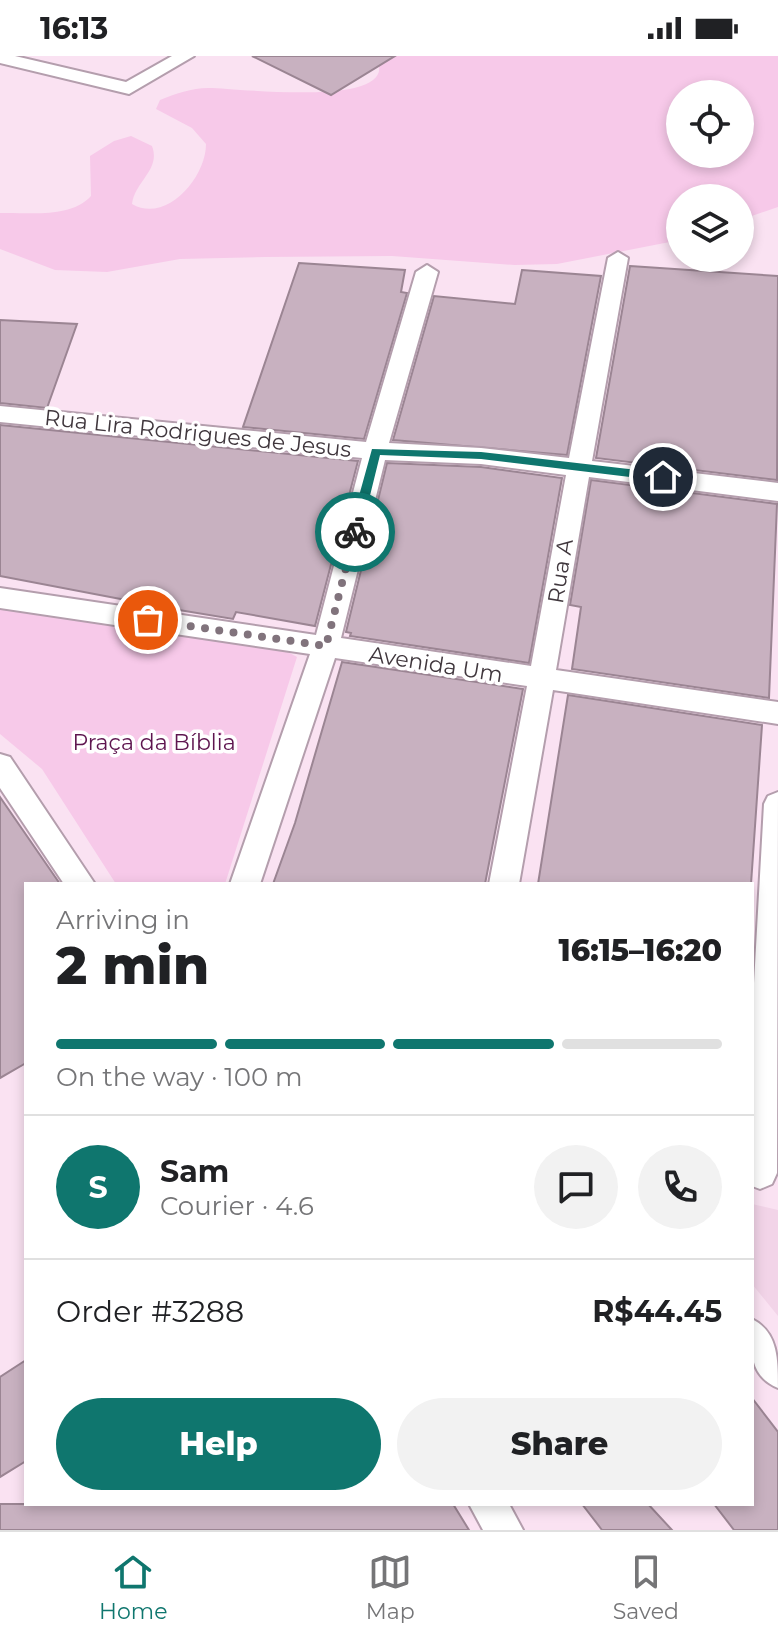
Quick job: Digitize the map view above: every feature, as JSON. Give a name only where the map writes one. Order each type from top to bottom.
[{"type":"street","points":[[0,58],[129,88],[185,56]]},
{"type":"street","name":"Rua A","points":[[504,882],[543,680],[577,466],[618,258]]},
{"type":"street","points":[[246,882],[326,646],[375,451],[427,272]]},
{"type":"street","name":"Rua Lira Rodrigues de Jesus","points":[[0,414],[375,451],[481,456],[778,492]]},
{"type":"street","name":"Avenida Um","points":[[0,598],[778,713]]},
{"type":"street","points":[[0,765],[79,882]]},
{"type":"street","points":[[763,1174],[778,804]]},
{"type":"street","points":[[754,1340],[778,1370]]},
{"type":"street","points":[[489,1506],[504,1530]]},
{"type":"shaded area","points":[[754,1204],[778,1210],[778,1316],[754,1286]]},
{"type":"green space","points":[[375,56],[778,56],[778,207],[754,215],[754,184],[666,184],[666,243],[557,264],[515,265],[392,256],[265,257],[180,259],[107,272],[55,270],[0,249],[0,213],[48,213],[82,203],[91,196],[90,156],[114,141],[131,136],[152,146],[153,162],[132,204],[145,209],[158,208],[182,194],[199,171],[206,144],[192,128],[156,109],[160,100],[202,88],[312,92],[342,90],[366,84],[378,73]]},
{"type":"green space","name":"Praça da Bíblia","points":[[0,607],[286,651],[297,657],[226,882],[115,882],[42,769],[0,734]]},
{"type":"building","points":[[252,56],[395,56],[331,95]]},
{"type":"building","points":[[299,263],[405,270],[401,292],[407,293],[364,439],[243,427]]},
{"type":"building","points":[[630,266],[666,268],[666,272],[778,276],[777,480],[596,458]]},
{"type":"building","points":[[522,270],[601,276],[567,455],[393,440],[434,296],[515,304]]},
{"type":"building","points":[[0,320],[77,324],[47,408],[0,403]]},
{"type":"building","points":[[0,425],[358,461],[315,626],[236,612],[233,619],[0,576]]},
{"type":"building","points":[[387,463],[481,467],[562,478],[529,663],[350,636],[351,633],[346,632]]},
{"type":"building","points":[[591,480],[777,504],[769,698],[572,669],[581,607],[570,605]]},
{"type":"building","points":[[342,662],[523,689],[485,882],[274,882],[295,823]]},
{"type":"building","points":[[568,695],[762,725],[751,882],[538,882]]},
{"type":"building","points":[[0,797],[59,882],[24,882],[24,1064],[0,1078]]},
{"type":"building","points":[[24,1361],[24,1462],[0,1477],[0,1377]]},
{"type":"building","points":[[754,1401],[778,1432],[778,1530],[734,1530],[716,1506],[754,1506]]},
{"type":"building","points":[[0,1504],[24,1504],[454,1506],[469,1530],[0,1530]]},
{"type":"building","points":[[584,1506],[650,1506],[672,1530],[602,1530]]},
{"type":"way so far","points":[[148,620],[326,646],[355,532]]},
{"type":"route","points":[[355,532],[375,451],[481,456],[663,477]]}]
